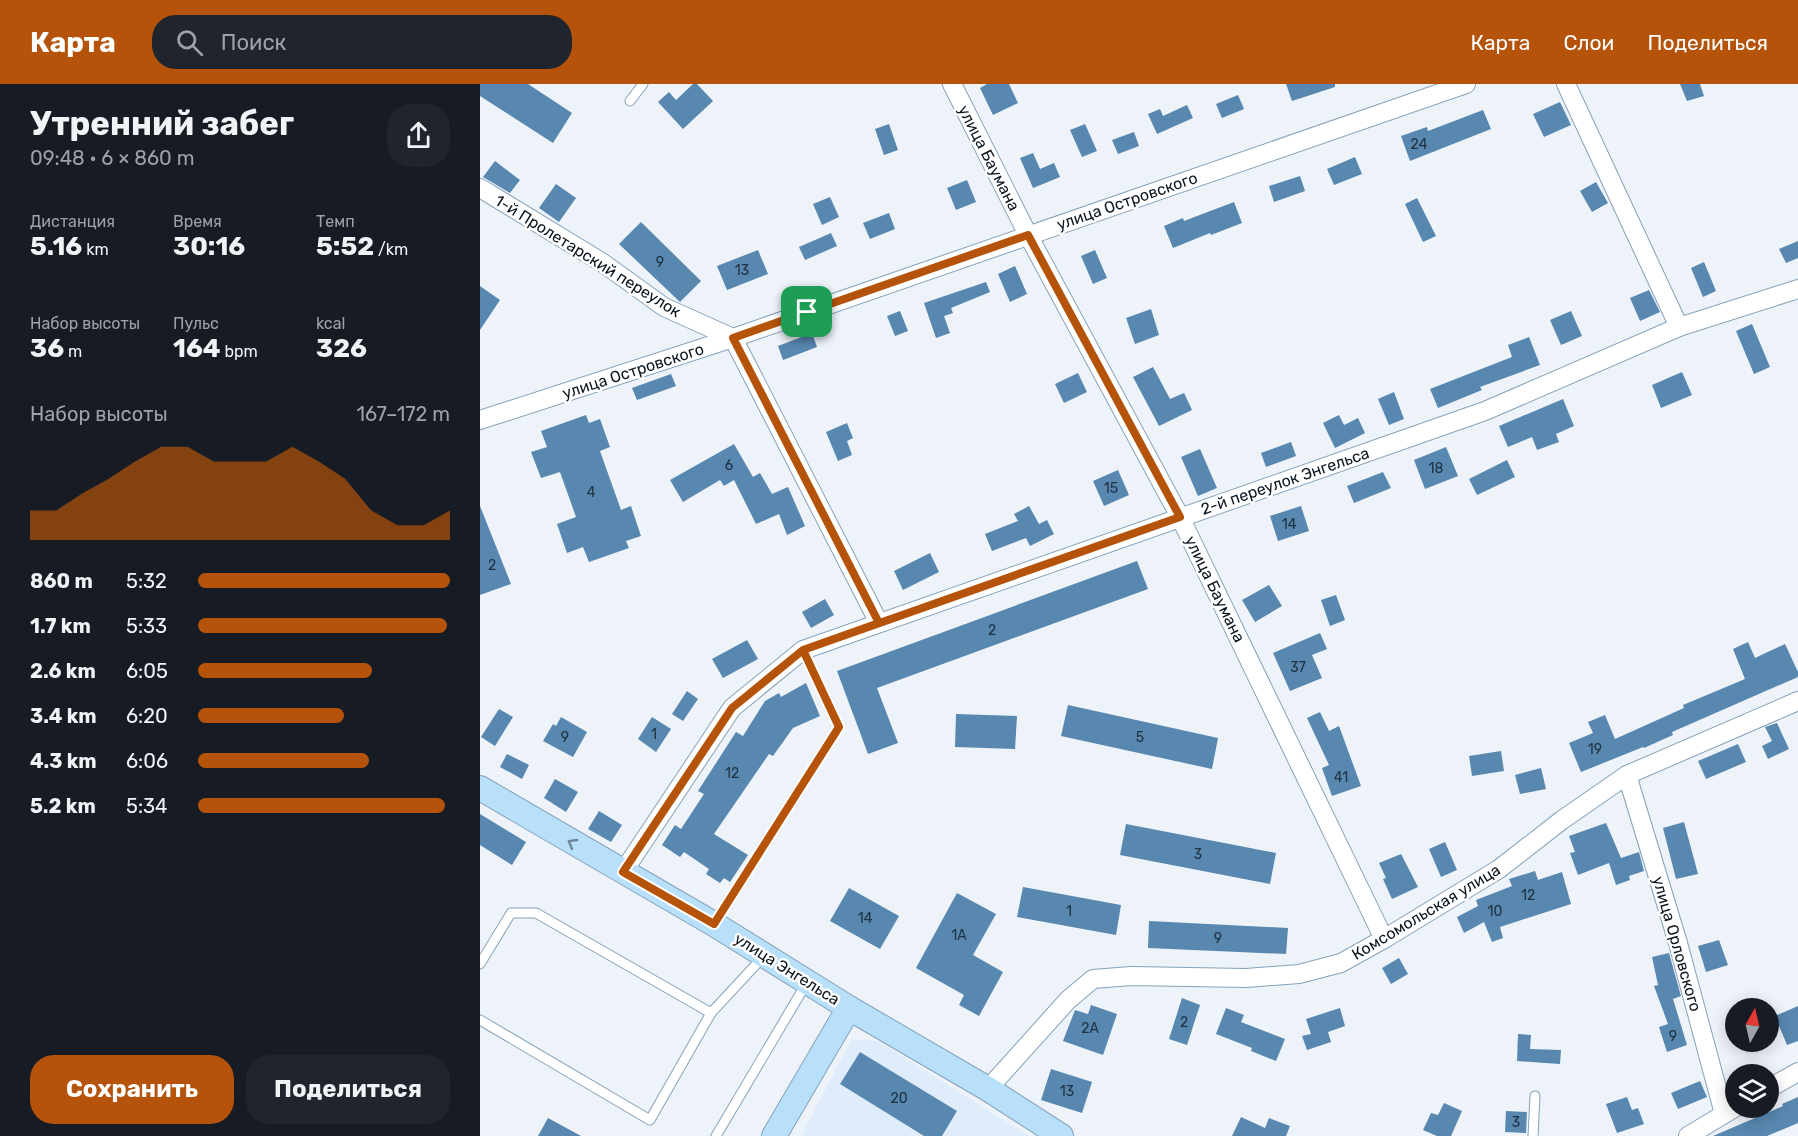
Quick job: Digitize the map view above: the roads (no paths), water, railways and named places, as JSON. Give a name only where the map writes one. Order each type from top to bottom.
[{"type":"street","name":"улица Баумана","points":[[952,84],[1028,235],[1180,517],[1384,939]]},
{"type":"street","name":"улица Островского","points":[[480,420],[733,338],[1466,84]]},
{"type":"street","points":[[1566,84],[1679,327]]},
{"type":"street","name":"1-й Пролетарский переулок","points":[[480,188],[603,263],[664,307],[733,338]]},
{"type":"street","name":"2-й переулок Энгельса","points":[[623,872],[732,708],[803,650],[1485,411],[1679,327],[1798,289]]},
{"type":"street","points":[[733,338],[879,623]]},
{"type":"street","name":"Комсомольская улица","points":[[988,1089],[1068,1000],[1093,978],[1131,976],[1246,978],[1299,974],[1341,963],[1499,869],[1562,820],[1627,775],[1798,701]]},
{"type":"street","name":"улица Орловского","points":[[1627,775],[1725,1095]]},
{"type":"street","name":"улица Энгельса","points":[[480,788],[714,924],[849,1008],[988,1089],[1061,1136]]},
{"type":"street","points":[[774,1136],[849,1008]]},
{"type":"street","points":[[1779,1082],[1798,1071]]},
{"type":"street","name":"улица Орловского","points":[[1688,1136],[1725,1114]]},
{"type":"lane","points":[[630,101],[643,84]]},
{"type":"lane","points":[[714,924],[839,727],[803,650]]},
{"type":"lane","points":[[480,964],[511,913],[536,913],[711,1013]]},
{"type":"lane","points":[[480,1020],[650,1120],[711,1013],[765,955]]},
{"type":"lane","points":[[716,1136],[808,982]]},
{"type":"lane","points":[[1533,1136],[1535,1096]]}]
